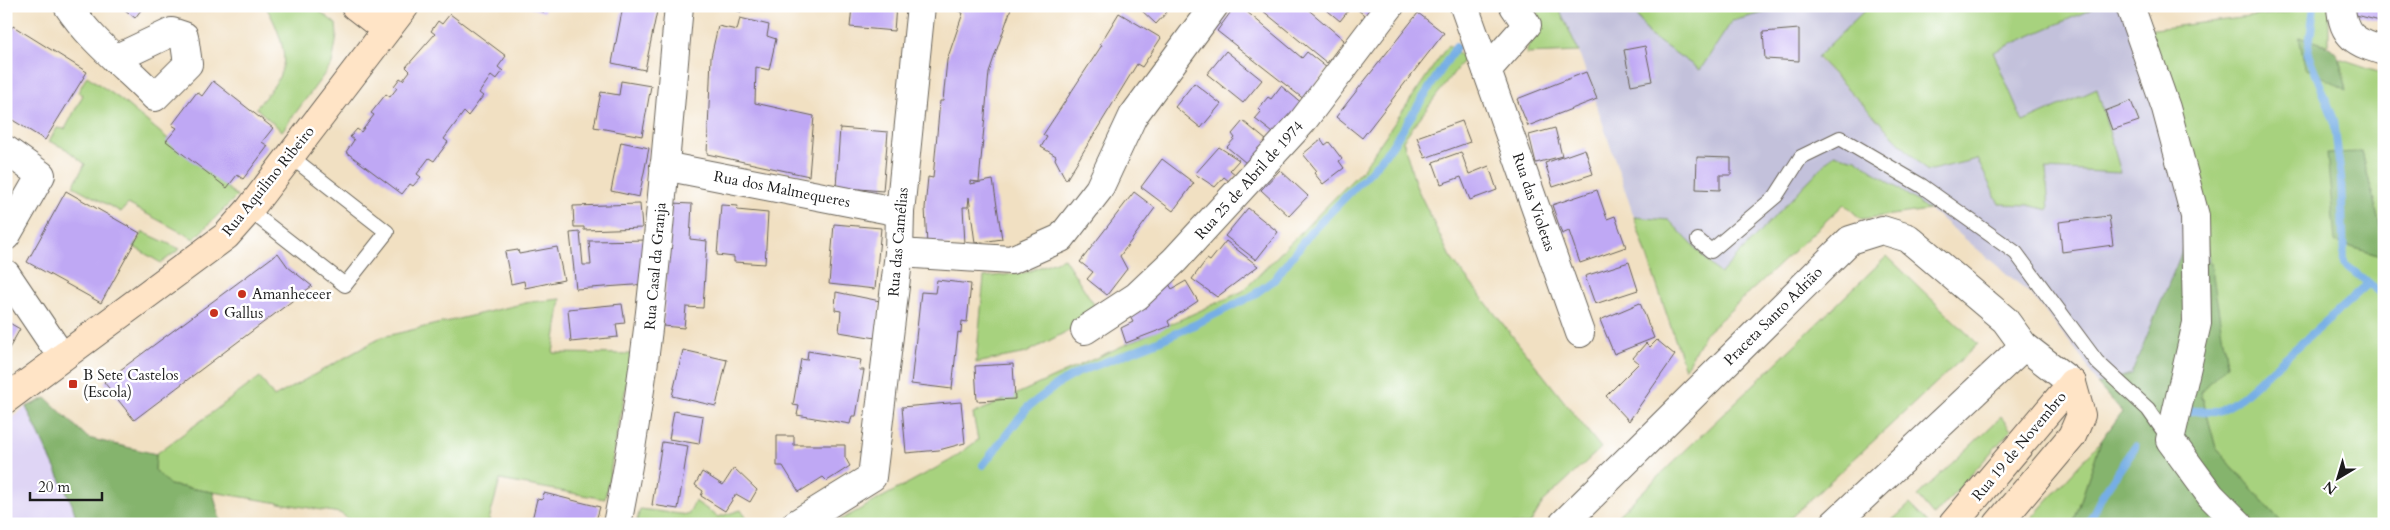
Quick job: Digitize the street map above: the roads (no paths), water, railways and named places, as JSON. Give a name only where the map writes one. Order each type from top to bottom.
[{"type":"street","points":[[68,6],[80,25],[116,59]]},
{"type":"street","points":[[355,6],[386,30]]},
{"type":"street","name":"Rua Aquilino Ribeiro","points":[[6,399],[202,256],[226,236],[249,210],[405,6]]},
{"type":"street","name":"Rua Casal da Granja","points":[[617,524],[630,456],[649,329],[679,6]]},
{"type":"street","name":"Rua das Camélias","points":[[796,524],[872,477],[898,252],[900,212],[921,6]]},
{"type":"street","points":[[898,252],[1011,260],[1060,238],[1099,188],[1133,116],[1214,6]]},
{"type":"street","name":"Rua 25 de Abril de 1974","points":[[1086,330],[1137,296],[1176,260],[1302,122],[1390,6]]},
{"type":"street","name":"Rua das Violetas","points":[[1464,6],[1580,334]]},
{"type":"street","points":[[1487,70],[1527,25],[1514,6]]},
{"type":"street","points":[[2130,6],[2166,108],[2195,216],[2197,323],[2170,440],[2211,496],[2239,524]]},
{"type":"street","points":[[2341,6],[2344,27],[2371,47]]},
{"type":"street","points":[[6,150],[41,175],[6,236]]},
{"type":"street","name":"Rua dos Malmequeres","points":[[664,166],[900,212]]},
{"type":"street","name":"Praceta Santo Adrião","points":[[1563,524],[1850,240],[1882,230],[1908,238],[2005,320],[2024,346],[2072,383]]},
{"type":"street","points":[[6,274],[62,357]]},
{"type":"street","points":[[1834,524],[2024,346]]},
{"type":"street","name":"Rua 19 de Novembro","points":[[1952,524],[2072,383]]},
{"type":"street","name":"Rua 19 de Novembro","points":[[1998,524],[2072,436],[2081,415],[2072,383]]},
{"type":"lane","points":[[1698,240],[1711,251],[1776,196],[1801,157],[1840,138],[1922,186],[2016,253],[2097,362],[2148,409],[2170,440]]},
{"type":"lane","points":[[249,210],[345,285],[387,232],[290,156]]},
{"type":"waterway","points":[[2314,6],[2308,54],[2334,120],[2341,178],[2344,264],[2384,295]]},
{"type":"waterway","points":[[983,465],[1028,407],[1058,384],[1079,372],[1154,343],[1194,325],[1252,296],[1274,280],[1311,232],[1371,171],[1391,147],[1456,47]]},
{"type":"waterway","points":[[2188,411],[2219,411],[2238,400],[2369,283]]},
{"type":"waterway","points":[[2088,524],[2103,494],[2135,447]]},
{"type":"place","name":"Amanheceer","points":[[242,294]]},
{"type":"place","name":"Gallus","points":[[214,313]]},
{"type":"place","name":"B Sete Castelos (Escola)","points":[[73,384]]}]
